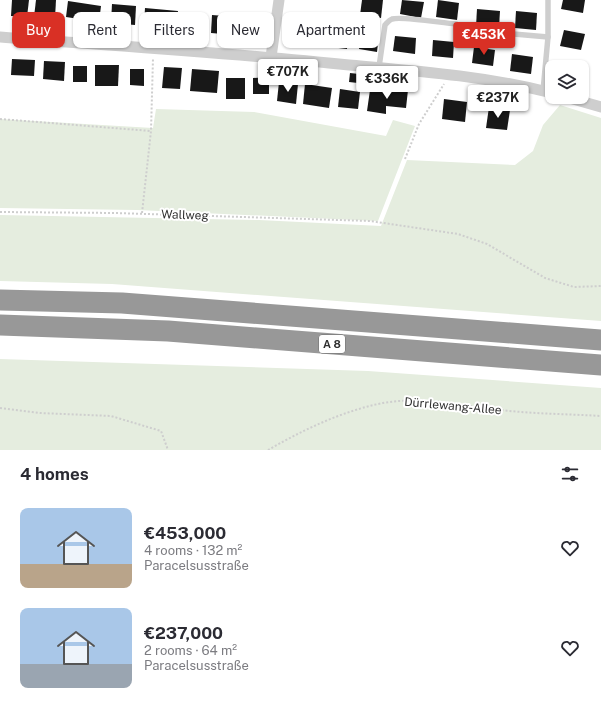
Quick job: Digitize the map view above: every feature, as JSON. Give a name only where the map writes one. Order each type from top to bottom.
[{"type":"highway","name":"A 8","points":[[0,300],[122,303],[601,340]]},
{"type":"highway","name":"A 8","points":[[0,325],[168,331],[601,365]]},
{"type":"street","points":[[271,57],[279,0]]},
{"type":"street","points":[[0,36],[271,57],[448,74],[545,91]]},
{"type":"street","points":[[589,104],[601,107]]},
{"type":"lane","points":[[548,0],[548,60]]},
{"type":"lane","points":[[379,67],[385,25],[387,21],[392,19],[403,19],[456,24]]},
{"type":"lane","points":[[481,31],[548,37]]},
{"type":"path","points":[[142,214],[151,131],[153,49]]},
{"type":"path","points":[[405,159],[419,124],[445,82],[448,74]]},
{"type":"path","points":[[0,119],[151,131]]},
{"type":"path","name":"Wallweg","points":[[0,212],[142,214],[370,221],[458,234],[487,244],[545,278],[574,287],[601,286]]},
{"type":"path","name":"Dürrlewang-Allee","points":[[268,450],[291,437],[350,412],[383,403],[408,400],[501,410],[601,416]]},
{"type":"path","points":[[0,408],[111,416],[161,431],[168,450]]},
{"type":"shaded area","points":[[560,105],[601,118],[601,321],[112,284],[0,281],[0,215],[259,220],[381,226],[407,160],[515,165],[533,151],[543,125]]},
{"type":"shaded area","points":[[156,109],[254,112],[386,136],[393,120],[415,126],[378,221],[137,210],[0,208],[0,119],[153,128]]},
{"type":"shaded area","points":[[0,359],[368,371],[601,388],[601,450],[0,450]]},
{"type":"building","points":[[12,0],[29,0],[28,12],[12,12],[11,16]]},
{"type":"building","points":[[36,0],[56,0],[55,12],[35,12]]},
{"type":"building","points":[[362,0],[383,0],[381,18],[380,12],[360,12]]},
{"type":"building","points":[[402,0],[424,2],[421,18],[400,14]]},
{"type":"building","points":[[438,0],[459,3],[457,20],[436,17]]},
{"type":"building","points":[[563,0],[585,0],[583,13],[561,9]]},
{"type":"building","points":[[68,1],[101,6],[100,12],[73,12],[73,18],[66,17]]},
{"type":"building","points":[[112,4],[136,6],[135,25],[131,25],[131,12],[112,12]]},
{"type":"building","points":[[145,8],[178,11],[178,12],[145,12]]},
{"type":"building","points":[[477,9],[500,11],[499,28],[476,26]]},
{"type":"building","points":[[516,11],[537,13],[536,30],[515,28]]},
{"type":"building","points":[[212,15],[217,15],[217,34],[211,33]]},
{"type":"building","points":[[564,30],[585,34],[581,50],[560,46]]},
{"type":"building","points":[[395,36],[416,38],[415,54],[393,51]]},
{"type":"building","points":[[433,40],[454,42],[453,58],[432,56]]},
{"type":"building","points":[[474,47],[495,50],[493,66],[472,63]]},
{"type":"building","points":[[359,48],[377,48],[377,52]]},
{"type":"building","points":[[512,54],[533,57],[531,74],[510,71]]},
{"type":"building","points":[[12,59],[35,60],[34,76],[11,75]]},
{"type":"building","points":[[44,61],[65,62],[64,81],[43,79]]},
{"type":"building","points":[[95,65],[119,65],[118,86],[95,86]]},
{"type":"building","points":[[73,66],[87,66],[87,82],[73,82]]},
{"type":"building","points":[[164,67],[182,68],[180,89],[162,88]]},
{"type":"building","points":[[130,69],[144,69],[144,86],[130,85]]},
{"type":"building","points":[[192,69],[219,71],[217,93],[190,91]]},
{"type":"building","points":[[301,69],[310,70],[310,79],[300,78]]},
{"type":"building","points":[[350,73],[359,74],[358,83],[349,82]]},
{"type":"building","points":[[269,77],[269,94],[253,94],[253,78]]},
{"type":"building","points":[[226,78],[245,78],[245,99],[226,99]]},
{"type":"building","points":[[279,82],[298,84],[296,104],[277,101]]},
{"type":"building","points":[[305,84],[332,88],[329,108],[303,104]]},
{"type":"building","points":[[389,88],[408,90],[406,108],[386,106],[386,114],[367,111],[370,90],[388,92]]},
{"type":"building","points":[[340,89],[360,92],[358,109],[338,107]]},
{"type":"building","points":[[444,99],[467,102],[465,122],[442,119]]},
{"type":"building","points":[[489,107],[510,110],[507,130],[486,128]]}]
